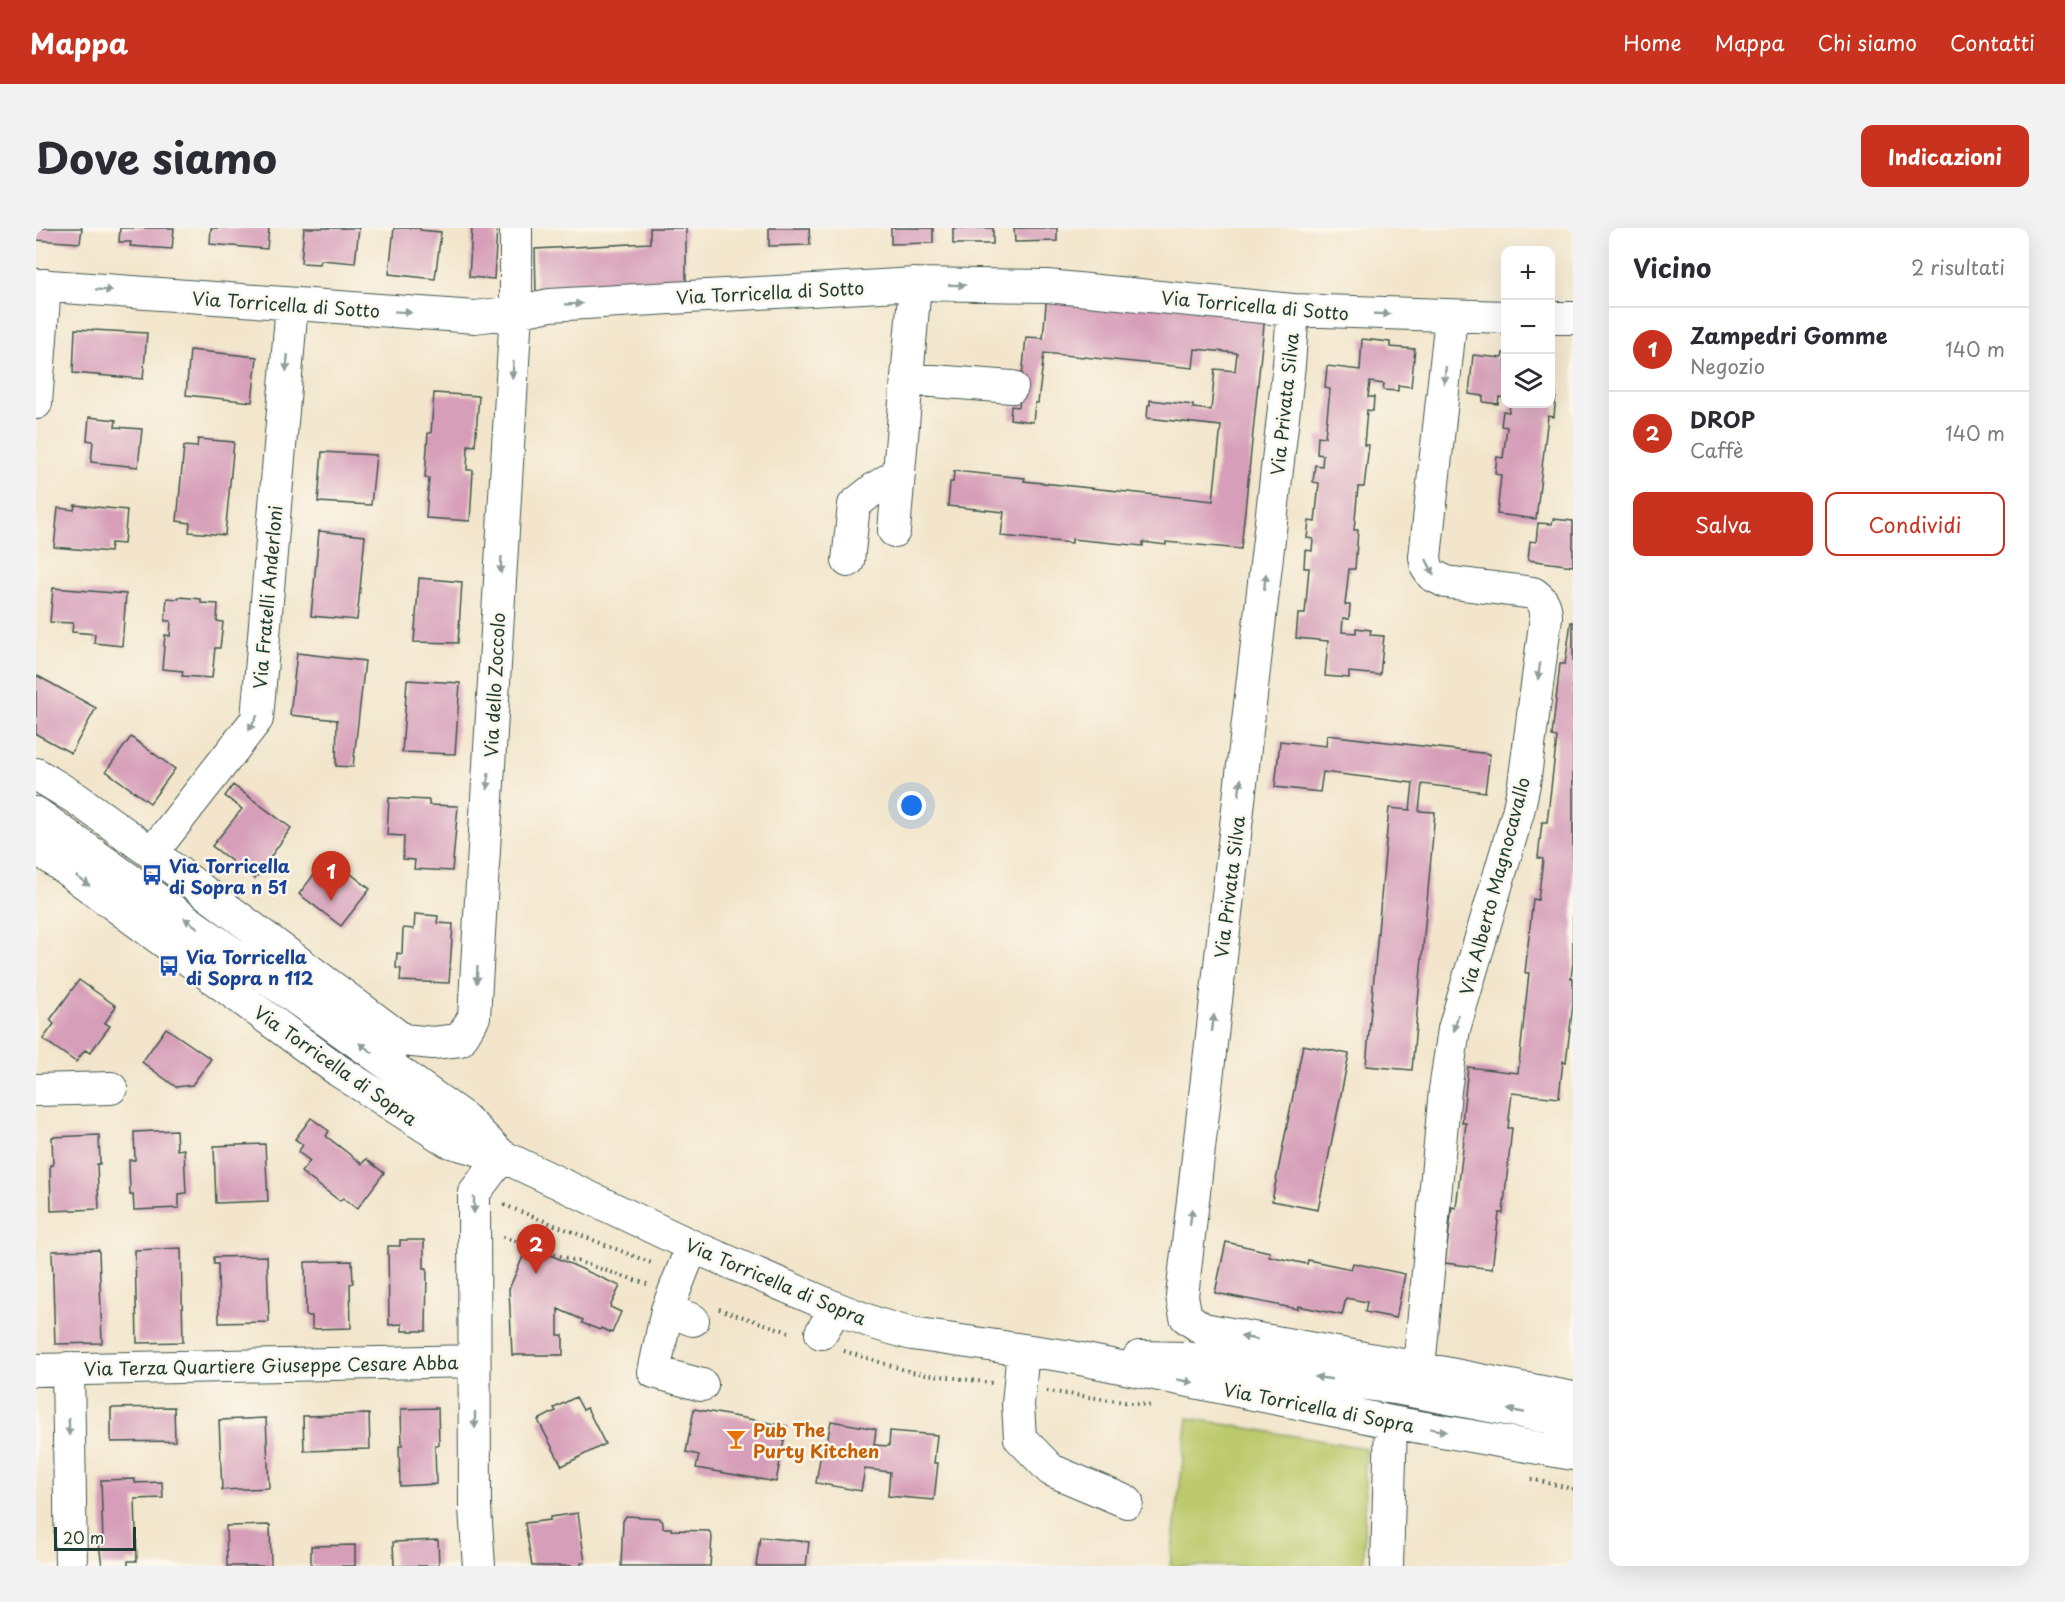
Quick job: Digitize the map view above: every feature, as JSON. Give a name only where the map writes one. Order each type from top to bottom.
[{"type":"street","name":"Via dello Zoccolo","points":[[403,1040],[433,1043],[460,1040],[474,1017],[516,312],[516,228]]},
{"type":"street","name":"Via Torricella di Sotto","points":[[41,285],[475,317],[550,305],[915,284],[1047,286],[1293,310],[1501,317]]},
{"type":"street","points":[[894,531],[915,284]]},
{"type":"street","points":[[36,403],[41,285]]},
{"type":"street","name":"Via Fratelli Anderloni","points":[[152,853],[257,719],[292,304]]},
{"type":"street","name":"Via Privata Silva","points":[[1293,310],[1290,365],[1182,1296],[1186,1317],[1203,1329],[1419,1368]]},
{"type":"street","name":"Via Alberto Magnocavallo","points":[[1419,1368],[1445,1090],[1454,1029],[1518,812],[1524,784],[1546,617],[1546,607],[1541,598],[1533,593],[1446,582],[1432,575],[1427,568],[1425,557],[1451,316]]},
{"type":"street","points":[[1555,318],[1573,318]]},
{"type":"street","points":[[907,380],[1012,387]]},
{"type":"street","points":[[848,561],[854,505],[899,473]]},
{"type":"street","points":[[36,774],[77,799],[152,853],[403,1040],[408,1078]]},
{"type":"street","points":[[71,838],[77,799]]},
{"type":"street","name":"Via Torricella di Sopra","points":[[36,813],[465,1119],[502,1156]]},
{"type":"street","name":"Via Torricella di Sopra","points":[[36,847],[339,1071],[448,1141],[502,1156],[692,1246],[828,1321],[877,1324],[912,1334],[1066,1356],[1391,1422],[1573,1454]]},
{"type":"street","points":[[36,1090],[111,1089]]},
{"type":"street","points":[[479,1566],[475,1508],[474,1193],[502,1156]]},
{"type":"street","points":[[692,1246],[680,1315],[654,1372],[702,1385]]},
{"type":"street","points":[[1023,1350],[1018,1404],[1020,1438],[1051,1470],[1127,1502]]},
{"type":"street","name":"Via Privata Silva","points":[[1278,1371],[1301,1358],[1327,1352]]},
{"type":"street","name":"Via Torricella di Sopra","points":[[1066,1356],[1186,1358],[1401,1389],[1573,1422]]},
{"type":"street","name":"Via Terza Quartiere Giuseppe Cesare Abba","points":[[36,1370],[474,1361]]},
{"type":"street","name":"Via Terza Quartiere Giuseppe Cesare Abba","points":[[68,1368],[71,1566]]},
{"type":"street","points":[[1419,1368],[1573,1398]]},
{"type":"street","points":[[1387,1566],[1391,1422]]},
{"type":"green space","points":[[1188,1418],[1365,1448],[1364,1566],[1170,1566]]},
{"type":"building","points":[[36,228],[82,228],[80,243],[36,240]]},
{"type":"building","points":[[120,228],[174,228],[172,249],[130,246],[131,242],[119,242]]},
{"type":"building","points":[[211,228],[269,228],[267,249],[210,244]]},
{"type":"building","points":[[304,228],[359,228],[355,263],[321,260],[320,264],[301,263]]},
{"type":"building","points":[[394,228],[420,228],[420,230],[441,232],[435,279],[389,274]]},
{"type":"building","points":[[472,228],[497,228],[494,279],[469,277]]},
{"type":"building","points":[[650,228],[686,228],[686,287],[536,294],[535,249],[650,243]]},
{"type":"building","points":[[769,228],[809,228],[810,245],[769,246]]},
{"type":"building","points":[[891,228],[933,228],[933,243],[891,244]]},
{"type":"building","points":[[953,228],[993,228],[993,244],[953,244]]},
{"type":"building","points":[[1014,228],[1057,228],[1057,241],[1015,242]]},
{"type":"building","points":[[1047,293],[1265,315],[1241,549],[1166,542],[1166,545],[1143,542],[1143,546],[1072,539],[1072,543],[1001,536],[1004,512],[948,506],[950,482],[953,482],[954,471],[1025,478],[1024,481],[1213,501],[1221,426],[1147,418],[1148,405],[1150,405],[1150,400],[1193,405],[1193,408],[1211,410],[1215,369],[1235,371],[1237,353],[1195,349],[1193,368],[1044,353],[1038,403],[1035,403],[1033,422],[1010,419],[1011,406],[1019,407],[1026,337],[1043,338]]},
{"type":"building","points":[[75,329],[147,333],[143,379],[73,373]]},
{"type":"building","points":[[1362,339],[1390,342],[1390,347],[1415,349],[1411,387],[1398,385],[1398,391],[1383,390],[1384,384],[1370,382],[1368,397],[1374,397],[1373,411],[1367,410],[1364,445],[1369,445],[1364,487],[1358,487],[1354,530],[1358,530],[1355,569],[1349,569],[1345,605],[1350,605],[1349,619],[1343,618],[1342,632],[1356,633],[1356,628],[1371,630],[1370,635],[1384,636],[1380,675],[1349,672],[1349,678],[1325,676],[1328,641],[1296,638],[1298,614],[1305,614],[1309,568],[1304,568],[1305,550],[1312,551],[1313,539],[1307,538],[1309,521],[1315,522],[1319,483],[1313,482],[1315,465],[1322,466],[1323,455],[1317,454],[1318,436],[1325,437],[1330,389],[1325,388],[1327,366],[1360,370]]},
{"type":"building","points":[[190,350],[257,357],[252,402],[186,395]]},
{"type":"building","points":[[1473,355],[1501,358],[1501,397],[1499,397],[1498,404],[1483,402],[1483,396],[1469,394]]},
{"type":"building","points":[[434,393],[479,396],[475,446],[468,445],[467,470],[473,470],[470,521],[426,518],[429,478],[425,478]]},
{"type":"building","points":[[1510,408],[1555,408],[1554,417],[1548,416],[1536,519],[1497,514],[1501,475],[1495,474],[1497,457],[1503,458],[1507,427],[1501,426],[1503,411],[1509,412]]},
{"type":"building","points":[[89,417],[116,420],[115,427],[142,429],[138,467],[91,462],[93,441],[87,440]]},
{"type":"building","points":[[198,439],[234,442],[225,535],[189,532],[190,523],[177,521],[184,446],[197,447]]},
{"type":"building","points":[[322,452],[376,455],[371,505],[318,502]]},
{"type":"building","points":[[75,505],[127,510],[124,544],[111,543],[110,552],[54,547],[58,508],[74,510]]},
{"type":"building","points":[[1553,519],[1573,521],[1573,566],[1528,560],[1530,541],[1536,542],[1538,523],[1552,524]]},
{"type":"building","points":[[319,531],[365,536],[357,620],[311,616]]},
{"type":"building","points":[[419,578],[462,582],[458,643],[414,642]]},
{"type":"building","points":[[53,588],[126,594],[122,646],[94,643],[95,634],[72,632],[73,623],[50,622]]},
{"type":"building","points":[[179,597],[201,599],[201,603],[218,604],[217,621],[223,622],[220,648],[215,648],[212,678],[182,676],[183,671],[162,669],[165,635],[170,636],[171,621],[165,621],[167,598],[179,599]]},
{"type":"building","points":[[1571,622],[1573,622],[1573,963],[1571,978],[1573,978],[1573,1004],[1559,1098],[1512,1093],[1508,1128],[1512,1128],[1503,1213],[1499,1213],[1492,1269],[1445,1263],[1452,1207],[1456,1208],[1466,1123],[1462,1123],[1468,1067],[1518,1073],[1529,973],[1525,973],[1533,899],[1538,900],[1543,859],[1538,858],[1542,822],[1547,822],[1557,737],[1552,736],[1560,664],[1565,664]]},
{"type":"building","points":[[297,653],[365,661],[353,767],[336,766],[337,720],[290,715]]},
{"type":"building","points":[[36,675],[96,708],[71,753],[36,734]]},
{"type":"building","points":[[407,680],[460,683],[455,754],[402,752]]},
{"type":"building","points":[[1327,735],[1490,754],[1485,792],[1422,784],[1419,811],[1435,812],[1412,1070],[1366,1066],[1389,808],[1410,810],[1413,783],[1323,772],[1320,792],[1275,787],[1280,741],[1326,746]]},
{"type":"building","points":[[131,737],[175,769],[150,803],[106,771]]},
{"type":"building","points":[[233,785],[291,828],[255,879],[212,846],[242,809],[225,796]]},
{"type":"building","points":[[389,798],[429,800],[429,805],[458,806],[452,871],[414,869],[415,860],[403,859],[404,836],[387,835]]},
{"type":"building","points":[[322,864],[336,875],[342,867],[370,889],[341,926],[299,894]]},
{"type":"building","points":[[415,914],[438,916],[437,923],[453,924],[449,983],[400,981],[401,969],[396,968],[397,953],[402,954],[403,928],[414,929]]},
{"type":"building","points":[[79,980],[116,1006],[105,1023],[110,1026],[90,1053],[85,1050],[76,1062],[43,1039],[54,1024],[50,1020]]},
{"type":"building","points":[[166,1028],[211,1059],[192,1085],[176,1087],[142,1062]]},
{"type":"building","points":[[1303,1045],[1349,1054],[1318,1210],[1272,1201]]},
{"type":"building","points":[[311,1118],[329,1131],[326,1136],[362,1164],[366,1159],[384,1173],[357,1209],[343,1198],[340,1201],[301,1172],[310,1161],[298,1152],[303,1145],[295,1139]]},
{"type":"building","points":[[176,1130],[177,1150],[184,1149],[186,1193],[179,1194],[179,1208],[134,1210],[133,1194],[130,1195],[129,1160],[135,1160],[134,1132]]},
{"type":"building","points":[[99,1135],[100,1164],[97,1164],[99,1209],[51,1211],[52,1137]]},
{"type":"building","points":[[265,1144],[268,1201],[216,1203],[214,1146]]},
{"type":"building","points":[[400,1240],[424,1240],[424,1268],[427,1268],[426,1331],[402,1331],[402,1324],[389,1325],[388,1246],[400,1246]]},
{"type":"building","points":[[1226,1242],[1270,1252],[1269,1256],[1307,1264],[1308,1260],[1351,1269],[1353,1263],[1405,1274],[1396,1318],[1365,1312],[1367,1302],[1346,1298],[1342,1315],[1215,1293]]},
{"type":"building","points":[[528,1245],[620,1286],[610,1307],[621,1312],[612,1333],[582,1323],[583,1320],[558,1309],[558,1335],[563,1335],[563,1355],[512,1355],[509,1289]]},
{"type":"building","points":[[181,1248],[183,1342],[137,1343],[135,1250]]},
{"type":"building","points":[[99,1250],[102,1343],[55,1344],[52,1251]]},
{"type":"building","points":[[267,1256],[269,1322],[219,1323],[218,1264],[214,1264],[214,1257]]},
{"type":"building","points":[[352,1261],[351,1328],[312,1329],[312,1316],[306,1316],[305,1262]]},
{"type":"building","points":[[576,1397],[583,1410],[587,1408],[605,1444],[562,1466],[538,1420],[556,1411],[554,1408]]},
{"type":"building","points":[[174,1407],[175,1441],[111,1442],[111,1408]]},
{"type":"building","points":[[438,1408],[439,1445],[435,1445],[436,1484],[400,1486],[401,1409]]},
{"type":"building","name":"Pub The Purty Kitchen","points":[[694,1409],[787,1426],[776,1482],[696,1468],[699,1455],[686,1452]]},
{"type":"building","points":[[369,1414],[370,1449],[304,1451],[303,1416]]},
{"type":"building","points":[[266,1418],[269,1488],[222,1490],[219,1420]]},
{"type":"building","points":[[831,1421],[876,1429],[874,1445],[889,1446],[890,1431],[937,1435],[934,1463],[938,1463],[934,1500],[888,1496],[890,1472],[865,1469],[861,1491],[816,1483],[822,1447],[826,1448]]},
{"type":"building","points":[[135,1479],[135,1483],[162,1482],[163,1498],[135,1499],[137,1561],[128,1561],[128,1566],[102,1566],[99,1544],[103,1544],[101,1480]]},
{"type":"building","points":[[578,1513],[585,1563],[581,1563],[581,1566],[532,1566],[525,1523]]},
{"type":"building","points":[[626,1516],[659,1518],[663,1522],[663,1528],[671,1528],[671,1530],[709,1531],[712,1537],[710,1566],[621,1566],[623,1521]]},
{"type":"building","points":[[270,1525],[271,1566],[227,1566],[226,1526]]},
{"type":"building","points":[[760,1537],[809,1542],[806,1566],[756,1566]]},
{"type":"building","points":[[438,1540],[439,1566],[394,1566],[393,1542]]},
{"type":"building","points":[[355,1545],[355,1566],[311,1566],[311,1546]]},
{"type":"place","name":"Via Torricella di Sopra n 51","points":[[152,875]]},
{"type":"place","name":"Zampedri Gomme","points":[[331,901]]},
{"type":"place","name":"Via Torricella di Sopra n 112","points":[[169,966]]},
{"type":"place","name":"DROP","points":[[536,1274]]},
{"type":"place","name":"Pub The Purty Kitchen","points":[[736,1439]]}]
